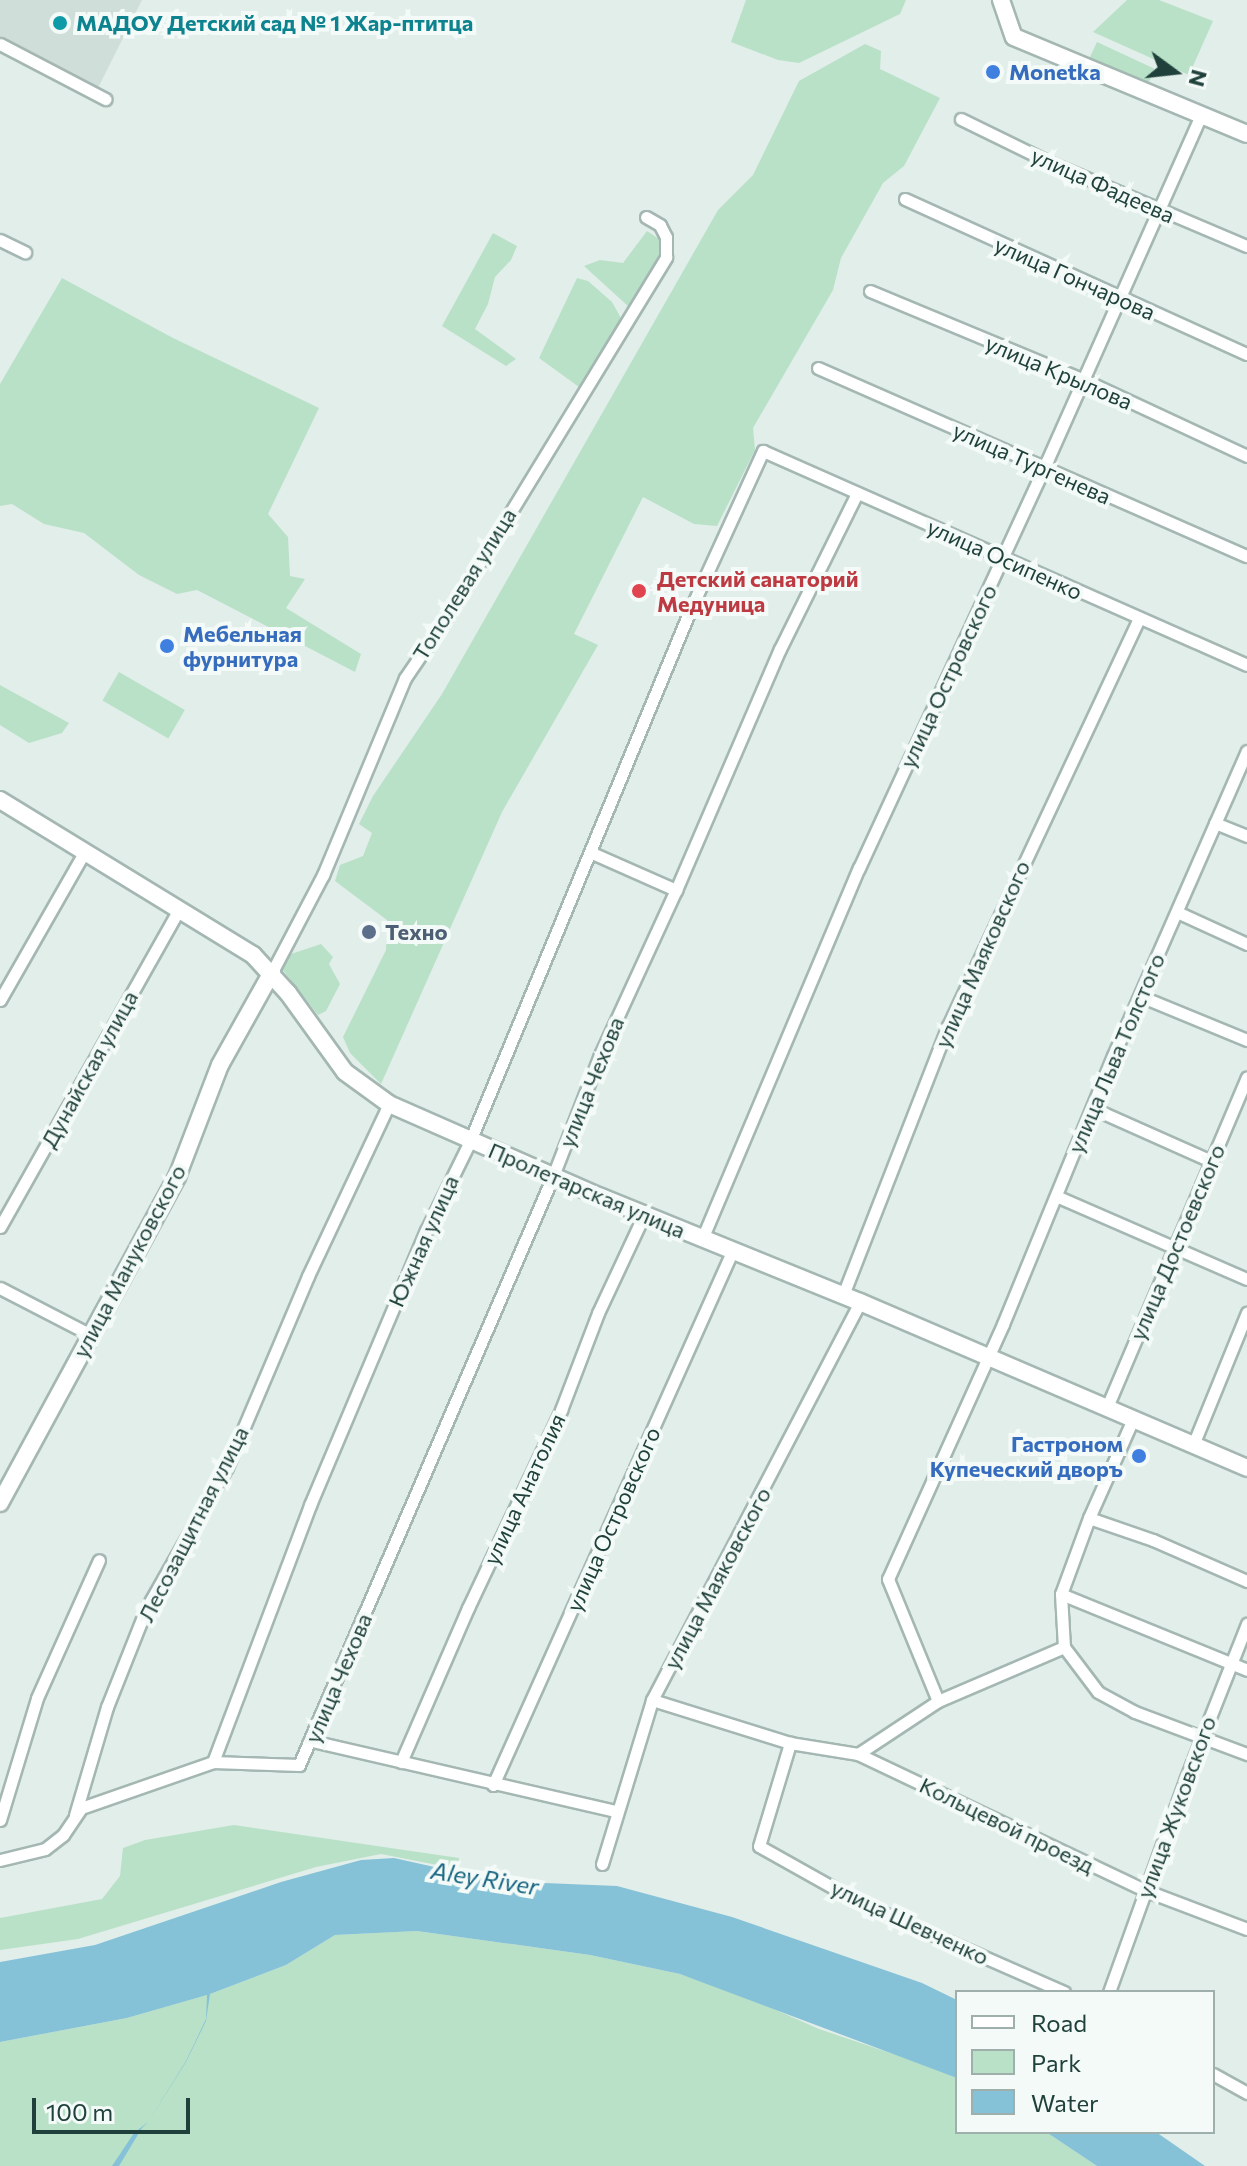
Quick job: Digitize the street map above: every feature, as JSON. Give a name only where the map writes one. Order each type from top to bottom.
[{"type":"street","points":[[1001,0],[1014,37],[1247,134]]},
{"type":"street","points":[[0,44],[105,99]]},
{"type":"street","name":"улица Островского","points":[[702,1239],[859,868],[1084,380],[1201,115]]},
{"type":"street","name":"улица Фадеева","points":[[961,119],[1158,210],[1247,246]]},
{"type":"street","name":"улица Гончарова","points":[[905,199],[1247,354]]},
{"type":"street","name":"Тополевая улица","points":[[272,972],[323,875],[405,678],[446,618],[666,257],[666,237],[660,225],[646,217]]},
{"type":"street","points":[[0,240],[25,252]]},
{"type":"street","name":"улица Крылова","points":[[870,291],[1084,380],[1247,456]]},
{"type":"street","name":"улица Тургенева","points":[[818,368],[1247,556]]},
{"type":"street","name":"улица Осипенко","points":[[763,451],[1002,556],[1138,620],[1247,665]]},
{"type":"street","name":"Южная улица","points":[[213,1762],[310,1505],[426,1231],[470,1141],[691,608],[763,451]]},
{"type":"street","name":"улица Чехова","points":[[213,1762],[299,1765],[312,1741],[553,1176],[600,1055],[676,890],[780,649],[857,493]]},
{"type":"street","name":"улица Маяковского","points":[[843,1295],[948,1026],[1138,620]]},
{"type":"street","name":"улица Льва Толстого","points":[[938,1701],[888,1579],[1247,751]]},
{"type":"street","name":"Пролетарская улица","points":[[0,800],[253,955],[272,972],[345,1072],[389,1104],[644,1215],[987,1355],[1247,1468]]},
{"type":"street","points":[[1215,823],[1247,836]]},
{"type":"street","points":[[0,1000],[84,853]]},
{"type":"street","points":[[592,853],[676,890]]},
{"type":"street","name":"Дунайская улица","points":[[0,1227],[178,911]]},
{"type":"street","points":[[1177,912],[1247,944]]},
{"type":"street","name":"улица Мануковского","points":[[0,1503],[177,1177],[220,1065],[272,972]]},
{"type":"street","points":[[1140,996],[1247,1040]]},
{"type":"street","name":"улица Достоевского","points":[[1107,1407],[1247,1077]]},
{"type":"street","name":"Лесозащитная улица","points":[[73,1820],[107,1707],[146,1609],[227,1467],[308,1276],[389,1104]]},
{"type":"street","points":[[1092,1108],[1211,1161]]},
{"type":"street","points":[[1056,1196],[1247,1279]]},
{"type":"street","name":"улица Анатолия","points":[[401,1762],[468,1608],[561,1410],[598,1313],[644,1215]]},
{"type":"street","name":"улица Островского","points":[[493,1785],[732,1252]]},
{"type":"street","points":[[0,1288],[91,1335]]},
{"type":"street","name":"улица Маяковского","points":[[602,1864],[652,1700],[860,1302]]},
{"type":"street","points":[[1193,1445],[1247,1313]]},
{"type":"street","points":[[1133,1419],[1089,1518],[1061,1594],[1064,1647],[1098,1692],[1135,1712],[1247,1754]]},
{"type":"street","points":[[1089,1518],[1153,1540],[1247,1581]]},
{"type":"street","points":[[0,1820],[37,1698],[99,1560]]},
{"type":"street","points":[[1061,1594],[1247,1670]]},
{"type":"street","name":"улица Жуковского","points":[[1110,1990],[1202,1735],[1247,1624]]},
{"type":"street","points":[[858,1754],[938,1701],[1064,1647]]},
{"type":"street","name":"Кольцевой проезд","points":[[652,1700],[790,1743],[858,1754],[1147,1891],[1247,1929]]},
{"type":"street","points":[[312,1741],[616,1811]]},
{"type":"street","name":"улица Шевченко","points":[[790,1743],[759,1846],[857,1901],[1059,1990]]},
{"type":"street","points":[[0,1860],[45,1849],[63,1835],[81,1808],[213,1762]]},
{"type":"street","points":[[1215,2075],[1247,2093]]},
{"type":"shaded area","points":[[0,0],[142,0],[97,90],[0,38]]},
{"type":"green space","points":[[746,0],[906,0],[900,14],[799,63],[778,60],[731,42]]},
{"type":"green space","points":[[1127,0],[1159,0],[1213,21],[1189,75],[1093,32]]},
{"type":"green space","points":[[1097,42],[1155,69],[1147,85],[1089,58]]},
{"type":"green space","points":[[865,44],[881,51],[880,69],[940,98],[904,166],[883,183],[841,258],[833,290],[753,428],[755,450],[717,526],[694,524],[643,497],[574,634],[598,645],[502,812],[381,1084],[350,1053],[343,1037],[386,950],[387,920],[335,881],[340,865],[363,856],[372,833],[359,824],[373,796],[442,694],[718,210],[753,175],[799,81]]},
{"type":"green space","points":[[647,231],[662,241],[660,259],[629,307],[584,266],[600,260],[623,263]]},
{"type":"green space","points":[[493,233],[517,246],[511,260],[495,277],[488,304],[475,329],[516,359],[506,366],[442,326]]},
{"type":"green space","points":[[62,278],[173,338],[319,408],[268,514],[288,537],[290,576],[305,579],[286,608],[361,654],[355,672],[197,590],[177,594],[139,575],[84,533],[44,524],[12,504],[0,506],[0,384]]},
{"type":"green space","points":[[577,278],[588,281],[612,302],[622,320],[579,387],[539,358]]},
{"type":"green space","points":[[119,672],[185,710],[168,739],[102,701]]},
{"type":"green space","points":[[0,685],[69,723],[62,733],[29,743],[0,725]]},
{"type":"green space","points":[[321,944],[333,957],[329,964],[340,984],[326,1011],[318,1015],[282,969],[291,954]]},
{"type":"green space","points":[[234,1825],[459,1858],[458,1869],[381,1854],[316,1867],[78,1939],[0,1950],[0,1918],[102,1899],[120,1876],[123,1848],[145,1840]]},
{"type":"green space","points":[[417,1931],[590,1955],[680,1974],[742,1995],[819,2029],[955,2077],[955,2134],[1049,2134],[1097,2166],[0,2166],[0,2042],[127,2018],[210,1994],[286,1965],[335,1935]]},
{"type":"water","points":[[394,1858],[497,1881],[617,1886],[732,1917],[922,1983],[955,1999],[955,2077],[680,1974],[590,1955],[417,1931],[335,1935],[286,1965],[210,1994],[206,2021],[186,2062],[148,2122],[186,2061],[206,2019],[207,1995],[127,2018],[0,2042],[0,1962],[95,1945],[281,1882],[361,1860]]},
{"type":"water","points":[[148,2122],[119,2166],[112,2166],[134,2133]]},
{"type":"water","points":[[1049,2134],[1159,2134],[1205,2166],[1097,2166]]},
{"type":"place","name":"МАДОУ Детский сад № 1 Жар-птитца","points":[[60,23]]},
{"type":"place","name":"Monetka","points":[[993,72]]},
{"type":"place","name":"Детский санаторий Медуница","points":[[639,591]]},
{"type":"place","name":"Мебельная фурнитура","points":[[167,646]]},
{"type":"place","name":"Техно","points":[[369,932]]},
{"type":"place","name":"Гастроном Купеческий дворъ","points":[[1139,1456]]},
{"type":"water label","name":"Aley River","points":[[485,1878]]}]
